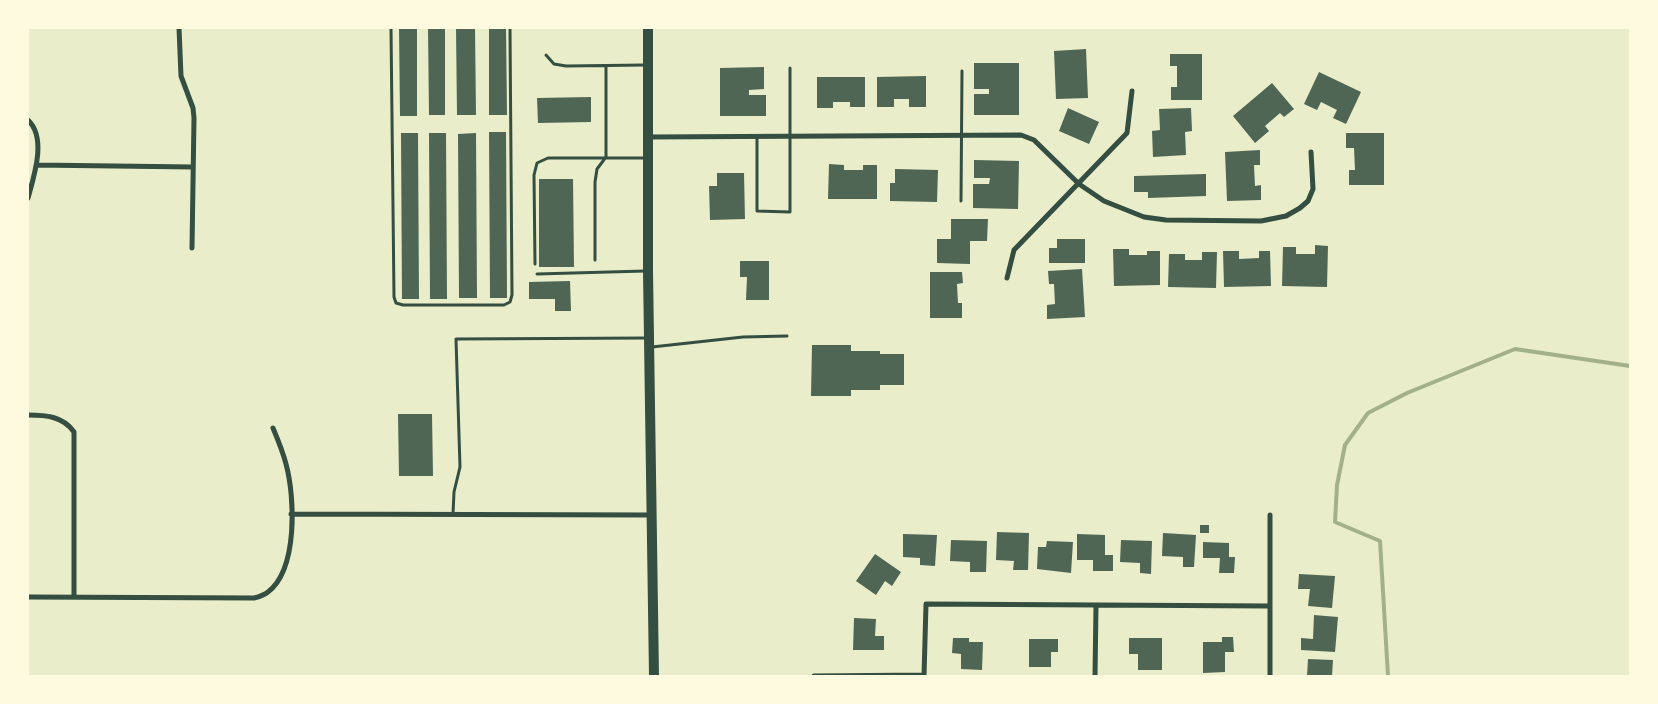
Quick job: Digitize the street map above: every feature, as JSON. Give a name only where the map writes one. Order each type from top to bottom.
[{"type":"main road","points":[[648,28],[648,271],[654,676]]},
{"type":"street","points":[[179,28],[181,76],[193,108],[194,118],[192,248]]},
{"type":"street","points":[[1007,278],[1014,250],[1128,133],[1132,90]]},
{"type":"street","points":[[28,120],[34,128],[37,138],[36,165],[28,198]]},
{"type":"street","points":[[648,137],[1021,135],[1034,140],[1079,184],[1104,201],[1144,217],[1166,220],[1261,221],[1286,216],[1308,201],[1313,189],[1310,152]]},
{"type":"street","points":[[36,165],[193,167]]},
{"type":"street","points":[[28,415],[53,417],[70,426],[74,432],[74,596]]},
{"type":"street","points":[[28,597],[254,598],[267,594],[280,577],[289,554],[291,514],[286,464],[273,428]]},
{"type":"street","points":[[291,514],[651,515]]},
{"type":"street","points":[[1270,515],[1270,676]]},
{"type":"street","points":[[814,676],[924,676],[926,604],[1269,606]]},
{"type":"street","points":[[1095,676],[1096,606]]},
{"type":"lane","points":[[392,28],[394,296],[396,303],[402,306],[504,305],[510,302],[512,295],[510,28]]},
{"type":"lane","points":[[546,55],[554,64],[566,66],[648,65]]},
{"type":"lane","points":[[595,260],[595,182],[598,169],[606,157],[606,66]]},
{"type":"lane","points":[[758,136],[757,211],[790,212],[790,68]]},
{"type":"lane","points":[[961,201],[962,71]]},
{"type":"lane","points":[[535,264],[534,175],[537,163],[548,158],[648,158]]},
{"type":"lane","points":[[537,274],[648,271]]},
{"type":"lane","points":[[453,514],[454,492],[460,466],[456,339],[649,343],[787,336]]},
{"type":"building","points":[[399,28],[417,28],[417,116],[400,116]]},
{"type":"building","points":[[428,28],[445,28],[445,115],[429,115]]},
{"type":"building","points":[[456,28],[475,28],[476,115],[457,115]]},
{"type":"building","points":[[489,28],[506,28],[507,115],[489,115]]},
{"type":"building","points":[[1086,49],[1088,98],[1056,99],[1054,51]]},
{"type":"building","points":[[1170,54],[1202,54],[1202,100],[1171,100],[1171,87],[1177,87],[1177,66],[1170,66]]},
{"type":"building","points":[[974,63],[1019,63],[1019,115],[974,115],[974,94],[989,94],[989,89],[974,89]]},
{"type":"building","points":[[764,67],[764,89],[749,90],[749,95],[766,95],[766,116],[720,116],[720,68]]},
{"type":"building","points":[[1319,72],[1361,92],[1346,124],[1333,118],[1337,110],[1321,102],[1317,110],[1304,104]]},
{"type":"building","points":[[926,76],[926,107],[909,107],[909,99],[894,99],[894,107],[877,107],[877,77]]},
{"type":"building","points":[[817,77],[865,77],[865,107],[850,107],[850,102],[833,102],[833,108],[817,108]]},
{"type":"building","points":[[1272,83],[1294,109],[1284,117],[1280,113],[1265,126],[1269,131],[1255,143],[1233,116]]},
{"type":"building","points":[[591,97],[591,122],[538,123],[537,98]]},
{"type":"building","points":[[1068,108],[1099,122],[1089,144],[1059,131]]},
{"type":"building","points":[[1191,108],[1192,131],[1185,132],[1186,155],[1153,157],[1152,131],[1160,130],[1159,109]]},
{"type":"building","points":[[489,132],[506,132],[507,298],[490,298]]},
{"type":"building","points":[[401,133],[418,133],[419,299],[402,299]]},
{"type":"building","points":[[429,133],[446,133],[447,299],[430,299]]},
{"type":"building","points":[[476,133],[477,298],[459,298],[458,134]]},
{"type":"building","points":[[1346,133],[1384,133],[1384,185],[1349,185],[1349,170],[1355,170],[1354,148],[1346,148]]},
{"type":"building","points":[[1260,150],[1260,165],[1254,165],[1255,186],[1261,185],[1261,200],[1227,201],[1225,152]]},
{"type":"building","points":[[974,160],[1019,161],[1018,209],[973,208],[973,184],[989,184],[990,178],[974,178]]},
{"type":"building","points":[[829,164],[844,165],[844,170],[863,170],[863,165],[877,165],[877,199],[828,199]]},
{"type":"building","points":[[895,169],[938,170],[937,202],[890,201],[890,183],[895,183]]},
{"type":"building","points":[[717,173],[744,173],[745,219],[710,220],[709,186],[717,186]]},
{"type":"building","points":[[1206,174],[1206,196],[1148,198],[1148,192],[1134,192],[1134,176]]},
{"type":"building","points":[[539,179],[573,179],[574,267],[539,267]]},
{"type":"building","points":[[951,219],[988,219],[987,241],[970,241],[970,264],[937,263],[937,239],[951,239]]},
{"type":"building","points":[[1057,239],[1085,239],[1085,263],[1049,263],[1049,248],[1057,248]]},
{"type":"building","points":[[1315,245],[1328,246],[1327,287],[1282,286],[1283,247],[1296,247],[1296,254],[1315,254]]},
{"type":"building","points":[[1113,249],[1129,249],[1129,255],[1147,255],[1147,251],[1160,251],[1160,285],[1114,286]]},
{"type":"building","points":[[1223,251],[1239,251],[1239,259],[1259,258],[1259,251],[1270,251],[1271,286],[1224,287]]},
{"type":"building","points":[[1202,252],[1217,252],[1216,288],[1168,287],[1169,254],[1185,254],[1185,260],[1202,260]]},
{"type":"building","points":[[740,261],[769,261],[769,300],[746,300],[747,277],[740,277]]},
{"type":"building","points":[[1082,269],[1085,317],[1047,319],[1047,305],[1055,304],[1054,284],[1049,284],[1048,271]]},
{"type":"building","points":[[930,272],[962,272],[963,283],[957,284],[958,303],[962,303],[962,318],[930,318]]},
{"type":"building","points":[[570,281],[571,311],[555,311],[555,299],[529,299],[529,282]]},
{"type":"building","points":[[812,345],[851,345],[851,351],[880,351],[880,354],[904,354],[904,385],[880,385],[880,390],[851,390],[851,396],[811,396]]},
{"type":"building","points":[[398,414],[432,414],[433,476],[399,476]]},
{"type":"building","points":[[1200,525],[1209,525],[1209,533],[1200,533]]},
{"type":"building","points":[[997,532],[1029,533],[1028,570],[1013,570],[1014,561],[996,560]]},
{"type":"building","points":[[1163,533],[1196,535],[1194,567],[1183,567],[1183,557],[1162,556]]},
{"type":"building","points":[[903,534],[937,535],[935,566],[920,565],[920,558],[903,557]]},
{"type":"building","points":[[1077,534],[1105,535],[1105,555],[1113,555],[1113,571],[1093,571],[1093,560],[1077,560]]},
{"type":"building","points":[[951,540],[987,541],[986,572],[970,572],[970,562],[950,561]]},
{"type":"building","points":[[1121,540],[1152,541],[1151,574],[1140,573],[1140,563],[1120,562]]},
{"type":"building","points":[[1047,541],[1073,542],[1071,573],[1037,569],[1038,547],[1046,547]]},
{"type":"building","points":[[1203,542],[1229,543],[1229,557],[1235,557],[1234,573],[1219,573],[1220,558],[1203,558]]},
{"type":"building","points":[[875,554],[901,572],[892,586],[885,581],[876,595],[856,581]]},
{"type":"building","points":[[1299,574],[1335,576],[1332,608],[1308,606],[1310,589],[1298,589]]},
{"type":"building","points":[[1314,615],[1338,617],[1335,652],[1301,650],[1301,638],[1313,639]]},
{"type":"building","points":[[854,618],[876,619],[875,636],[884,636],[884,650],[853,650]]},
{"type":"building","points":[[1222,637],[1233,637],[1234,652],[1225,652],[1225,672],[1203,673],[1203,642],[1222,642]]},
{"type":"building","points":[[953,638],[969,638],[969,642],[983,642],[982,670],[961,669],[961,654],[952,653]]},
{"type":"building","points":[[1129,638],[1162,638],[1162,670],[1138,670],[1138,654],[1129,654]]},
{"type":"building","points":[[1029,639],[1058,639],[1058,652],[1051,652],[1051,667],[1029,667]]},
{"type":"building","points":[[1308,659],[1333,660],[1332,676],[1307,676]]},
{"type":"waterway","points":[[1388,676],[1380,541],[1335,522],[1337,485],[1345,445],[1368,413],[1407,393],[1515,349],[1630,366]]}]
